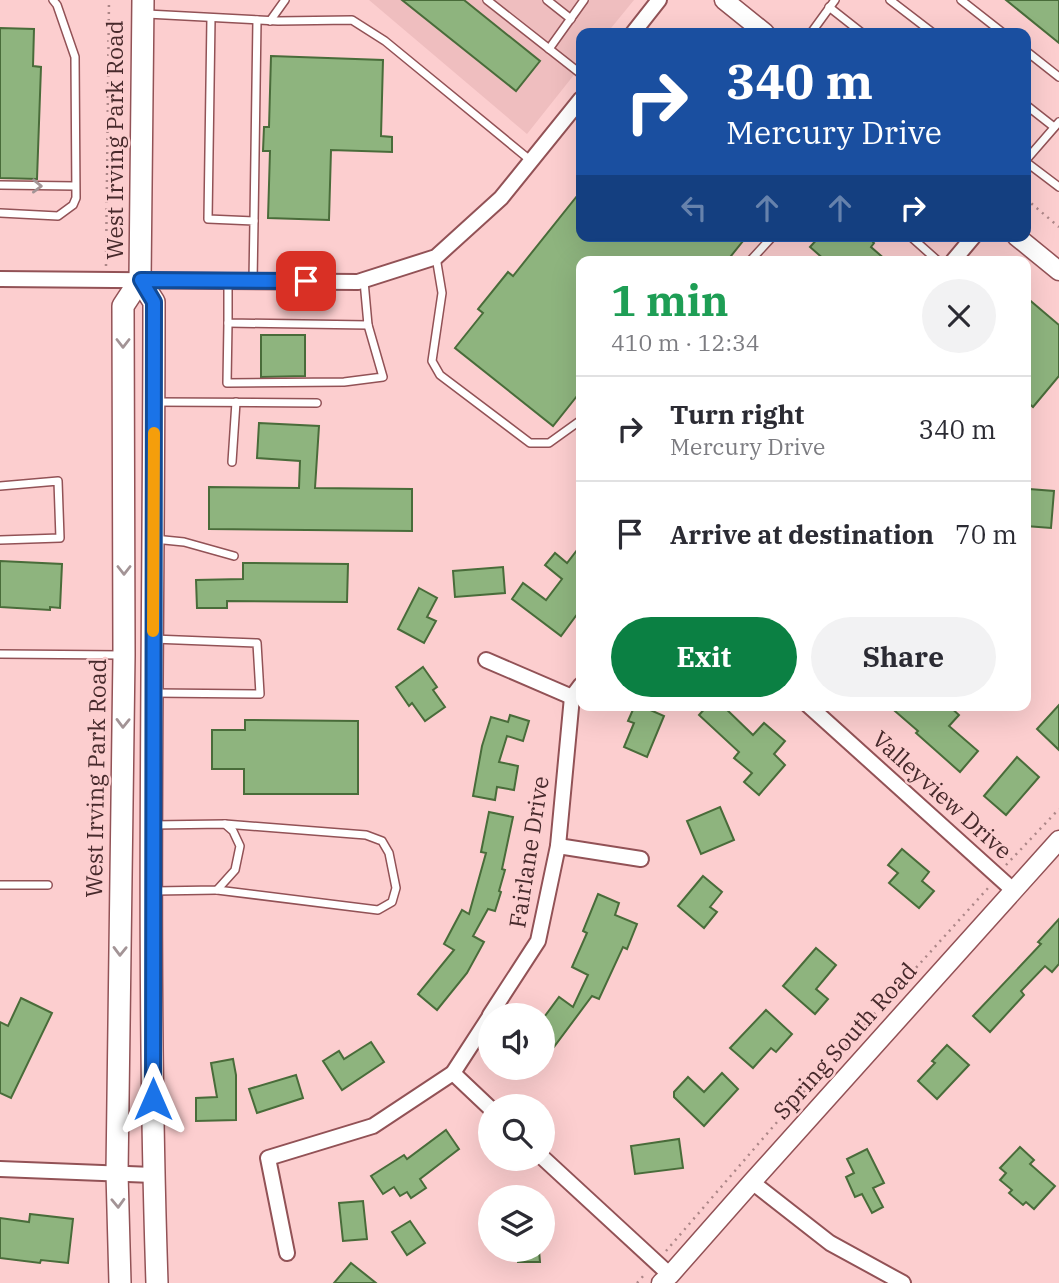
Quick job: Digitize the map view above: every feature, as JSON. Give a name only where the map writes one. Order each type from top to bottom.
[{"type":"main road","name":"West Irving Park Road","points":[[143,7],[141,280],[154,302],[152,891],[153,1175],[157,1283]]},
{"type":"main road","name":"West Irving Park Road","points":[[120,1283],[117,1173],[124,655],[123,306],[141,280]]},
{"type":"street","points":[[637,28],[659,0]]},
{"type":"street","points":[[724,0],[759,28]]},
{"type":"street","points":[[0,279],[358,282],[436,257],[501,198],[576,105]]},
{"type":"street","points":[[957,256],[969,242]]},
{"type":"street","points":[[1023,242],[1059,271]]},
{"type":"street","points":[[486,660],[576,691]]},
{"type":"street","name":"Fairlane Drive","points":[[498,1003],[538,941],[558,846],[576,691]]},
{"type":"street","name":"Valleyview Drive","points":[[815,711],[1013,890]]},
{"type":"street","name":"Spring South Road","points":[[665,1280],[1059,841]]},
{"type":"street","points":[[558,846],[641,859]]},
{"type":"street","name":"Fairlane Drive","points":[[287,1253],[268,1158],[373,1126],[453,1073],[478,1034]]},
{"type":"street","points":[[453,1073],[478,1097]]},
{"type":"street","points":[[0,1168],[153,1175]]},
{"type":"street","points":[[555,1169],[656,1262],[665,1280]]},
{"type":"street","points":[[752,1182],[831,1244],[903,1283]]},
{"type":"lane","points":[[0,213],[58,216],[74,205],[76,198],[75,57],[53,0]]},
{"type":"lane","points":[[270,21],[285,0]]},
{"type":"lane","points":[[487,0],[576,70]]},
{"type":"lane","points":[[547,0],[571,19]]},
{"type":"lane","points":[[549,48],[584,0]]},
{"type":"lane","points":[[890,0],[926,28]]},
{"type":"lane","points":[[961,0],[997,28]]},
{"type":"lane","points":[[815,28],[832,4],[858,28]]},
{"type":"lane","points":[[143,7],[211,18],[270,21],[352,20],[385,41],[530,160]]},
{"type":"lane","points":[[211,18],[208,219],[254,221]]},
{"type":"lane","points":[[253,281],[257,20]]},
{"type":"lane","points":[[1031,55],[1059,78]]},
{"type":"lane","points":[[1031,108],[1057,125],[1031,155]]},
{"type":"lane","points":[[1031,165],[1059,187]]},
{"type":"lane","points":[[0,185],[75,186]]},
{"type":"lane","points":[[755,256],[767,242]]},
{"type":"lane","points":[[917,242],[932,256]]},
{"type":"lane","points":[[436,257],[442,293],[432,361],[440,375],[530,443],[550,443],[576,424]]},
{"type":"lane","points":[[228,281],[227,383],[344,383],[383,377],[368,325],[364,280]]},
{"type":"lane","points":[[228,323],[368,325]]},
{"type":"lane","points":[[154,402],[317,403]]},
{"type":"lane","points":[[232,462],[236,402]]},
{"type":"lane","points":[[0,486],[58,481],[60,538],[0,540]]},
{"type":"lane","points":[[154,539],[184,542],[234,556]]},
{"type":"lane","points":[[153,639],[257,643],[260,694],[153,693]]},
{"type":"lane","points":[[0,654],[124,655]]},
{"type":"lane","points":[[152,891],[218,890],[378,910],[392,902],[396,888],[390,853],[382,841],[366,835],[225,824],[153,825]]},
{"type":"lane","points":[[218,890],[235,870],[240,846],[233,831],[225,824]]},
{"type":"lane","points":[[0,885],[48,885]]},
{"type":"path","points":[[106,280],[109,0]]},
{"type":"path","points":[[1031,204],[1059,227]]},
{"type":"path","points":[[637,1283],[783,1114],[1059,809]]},
{"type":"shaded area","points":[[369,0],[634,0],[611,28],[576,28],[576,72],[527,134]]},
{"type":"building","points":[[402,0],[464,0],[540,61],[516,91]]},
{"type":"building","points":[[1006,0],[1059,0],[1059,43]]},
{"type":"building","points":[[0,28],[34,29],[33,66],[41,67],[37,179],[0,178]]},
{"type":"building","points":[[271,56],[383,60],[381,136],[392,137],[392,152],[331,150],[329,220],[268,218],[270,151],[263,151],[264,127],[269,127]]},
{"type":"building","points":[[576,197],[576,242],[742,242],[731,256],[576,256],[576,397],[553,426],[455,348],[483,313],[478,309],[508,272],[513,276]]},
{"type":"building","points":[[815,242],[873,242],[871,247],[881,256],[820,256],[810,247]]},
{"type":"building","points":[[1031,301],[1059,325],[1059,376],[1033,407]]},
{"type":"building","points":[[261,335],[305,335],[305,376],[261,377]]},
{"type":"building","points":[[259,423],[319,426],[315,488],[412,489],[412,531],[209,529],[209,487],[299,488],[300,461],[257,458]]},
{"type":"building","points":[[1031,489],[1054,491],[1051,528],[1031,526]]},
{"type":"building","points":[[576,551],[576,616],[561,636],[512,599],[523,583],[546,600],[562,579],[545,565],[555,553],[567,563]]},
{"type":"building","points":[[0,561],[62,564],[60,608],[50,607],[50,610],[0,607]]},
{"type":"building","points":[[243,563],[348,564],[347,602],[227,601],[227,608],[197,608],[196,580],[243,579]]},
{"type":"building","points":[[503,567],[505,593],[455,597],[453,571]]},
{"type":"building","points":[[419,588],[437,598],[427,617],[436,621],[424,643],[398,629]]},
{"type":"building","points":[[423,667],[437,687],[433,690],[445,707],[425,721],[412,703],[409,706],[396,687]]},
{"type":"building","points":[[1059,705],[1059,750],[1037,729]]},
{"type":"building","points":[[632,711],[653,711],[664,716],[647,757],[624,747],[634,723],[628,721]]},
{"type":"building","points":[[703,711],[728,711],[753,735],[764,723],[785,741],[774,754],[785,765],[759,795],[744,782],[752,773],[734,758],[739,752],[699,715]]},
{"type":"building","points":[[895,711],[955,711],[959,715],[949,726],[978,751],[960,772],[916,733],[918,731]]},
{"type":"building","points":[[510,715],[529,721],[523,741],[507,736],[499,762],[518,766],[514,790],[497,787],[495,800],[473,796],[482,746],[491,717],[508,722]]},
{"type":"building","points":[[245,720],[358,721],[358,794],[244,794],[244,769],[212,769],[212,730],[245,730]]},
{"type":"building","points":[[1017,757],[1039,777],[1006,815],[984,796]]},
{"type":"building","points":[[720,807],[734,840],[701,854],[687,821]]},
{"type":"building","points":[[489,812],[513,817],[502,869],[505,870],[499,891],[501,892],[495,911],[488,909],[473,936],[484,942],[467,973],[437,1010],[418,994],[454,950],[444,944],[462,910],[469,914],[486,853],[481,852]]},
{"type":"building","points":[[902,849],[929,872],[922,881],[934,891],[919,908],[889,883],[898,873],[888,865]]},
{"type":"building","points":[[703,876],[722,892],[710,907],[717,912],[704,928],[678,906]]},
{"type":"building","points":[[598,894],[619,903],[615,915],[637,924],[627,949],[623,947],[599,999],[592,996],[555,1046],[555,1003],[559,997],[573,1007],[588,975],[572,967],[587,933],[583,931]]},
{"type":"building","points":[[1059,919],[1059,964],[1052,972],[1045,966],[1021,991],[1024,995],[990,1032],[973,1016],[1041,944],[1038,942]]},
{"type":"building","points":[[816,948],[836,965],[816,989],[828,999],[815,1014],[783,986]]},
{"type":"building","points":[[21,998],[52,1013],[11,1098],[0,1093],[0,1022],[8,1026]]},
{"type":"building","points":[[766,1010],[792,1034],[776,1052],[771,1048],[753,1068],[730,1048]]},
{"type":"building","points":[[371,1042],[384,1062],[342,1090],[323,1061],[339,1051],[344,1059]]},
{"type":"building","points":[[947,1045],[969,1065],[937,1099],[918,1081]]},
{"type":"building","points":[[233,1059],[236,1075],[236,1120],[196,1121],[196,1098],[217,1097],[211,1063]]},
{"type":"building","points":[[722,1073],[738,1089],[704,1126],[674,1097],[674,1092],[688,1077],[704,1092]]},
{"type":"building","points":[[296,1075],[303,1098],[257,1113],[249,1089]]},
{"type":"building","points":[[446,1130],[459,1149],[420,1179],[426,1188],[411,1198],[407,1192],[400,1196],[394,1187],[383,1194],[371,1176],[404,1155],[407,1159]]},
{"type":"building","points":[[679,1139],[683,1168],[635,1174],[631,1146]]},
{"type":"building","points":[[1020,1147],[1034,1160],[1030,1164],[1055,1186],[1034,1209],[1026,1202],[1023,1205],[1009,1193],[1012,1190],[1000,1180],[1006,1173],[1000,1168]]},
{"type":"building","points":[[867,1149],[884,1183],[873,1188],[883,1207],[872,1213],[862,1194],[855,1197],[846,1177],[854,1173],[847,1159]]},
{"type":"building","points":[[363,1201],[367,1239],[343,1241],[339,1203]]},
{"type":"building","points":[[30,1214],[73,1219],[68,1263],[0,1258],[0,1218],[29,1222]]},
{"type":"building","points":[[410,1221],[425,1243],[407,1255],[392,1232]]},
{"type":"building","points":[[351,1263],[376,1283],[334,1283]]},
{"type":"slow traffic","points":[[153,631],[154,433]]},
{"type":"route","points":[[153,1099],[154,302],[141,280],[306,281]]}]
